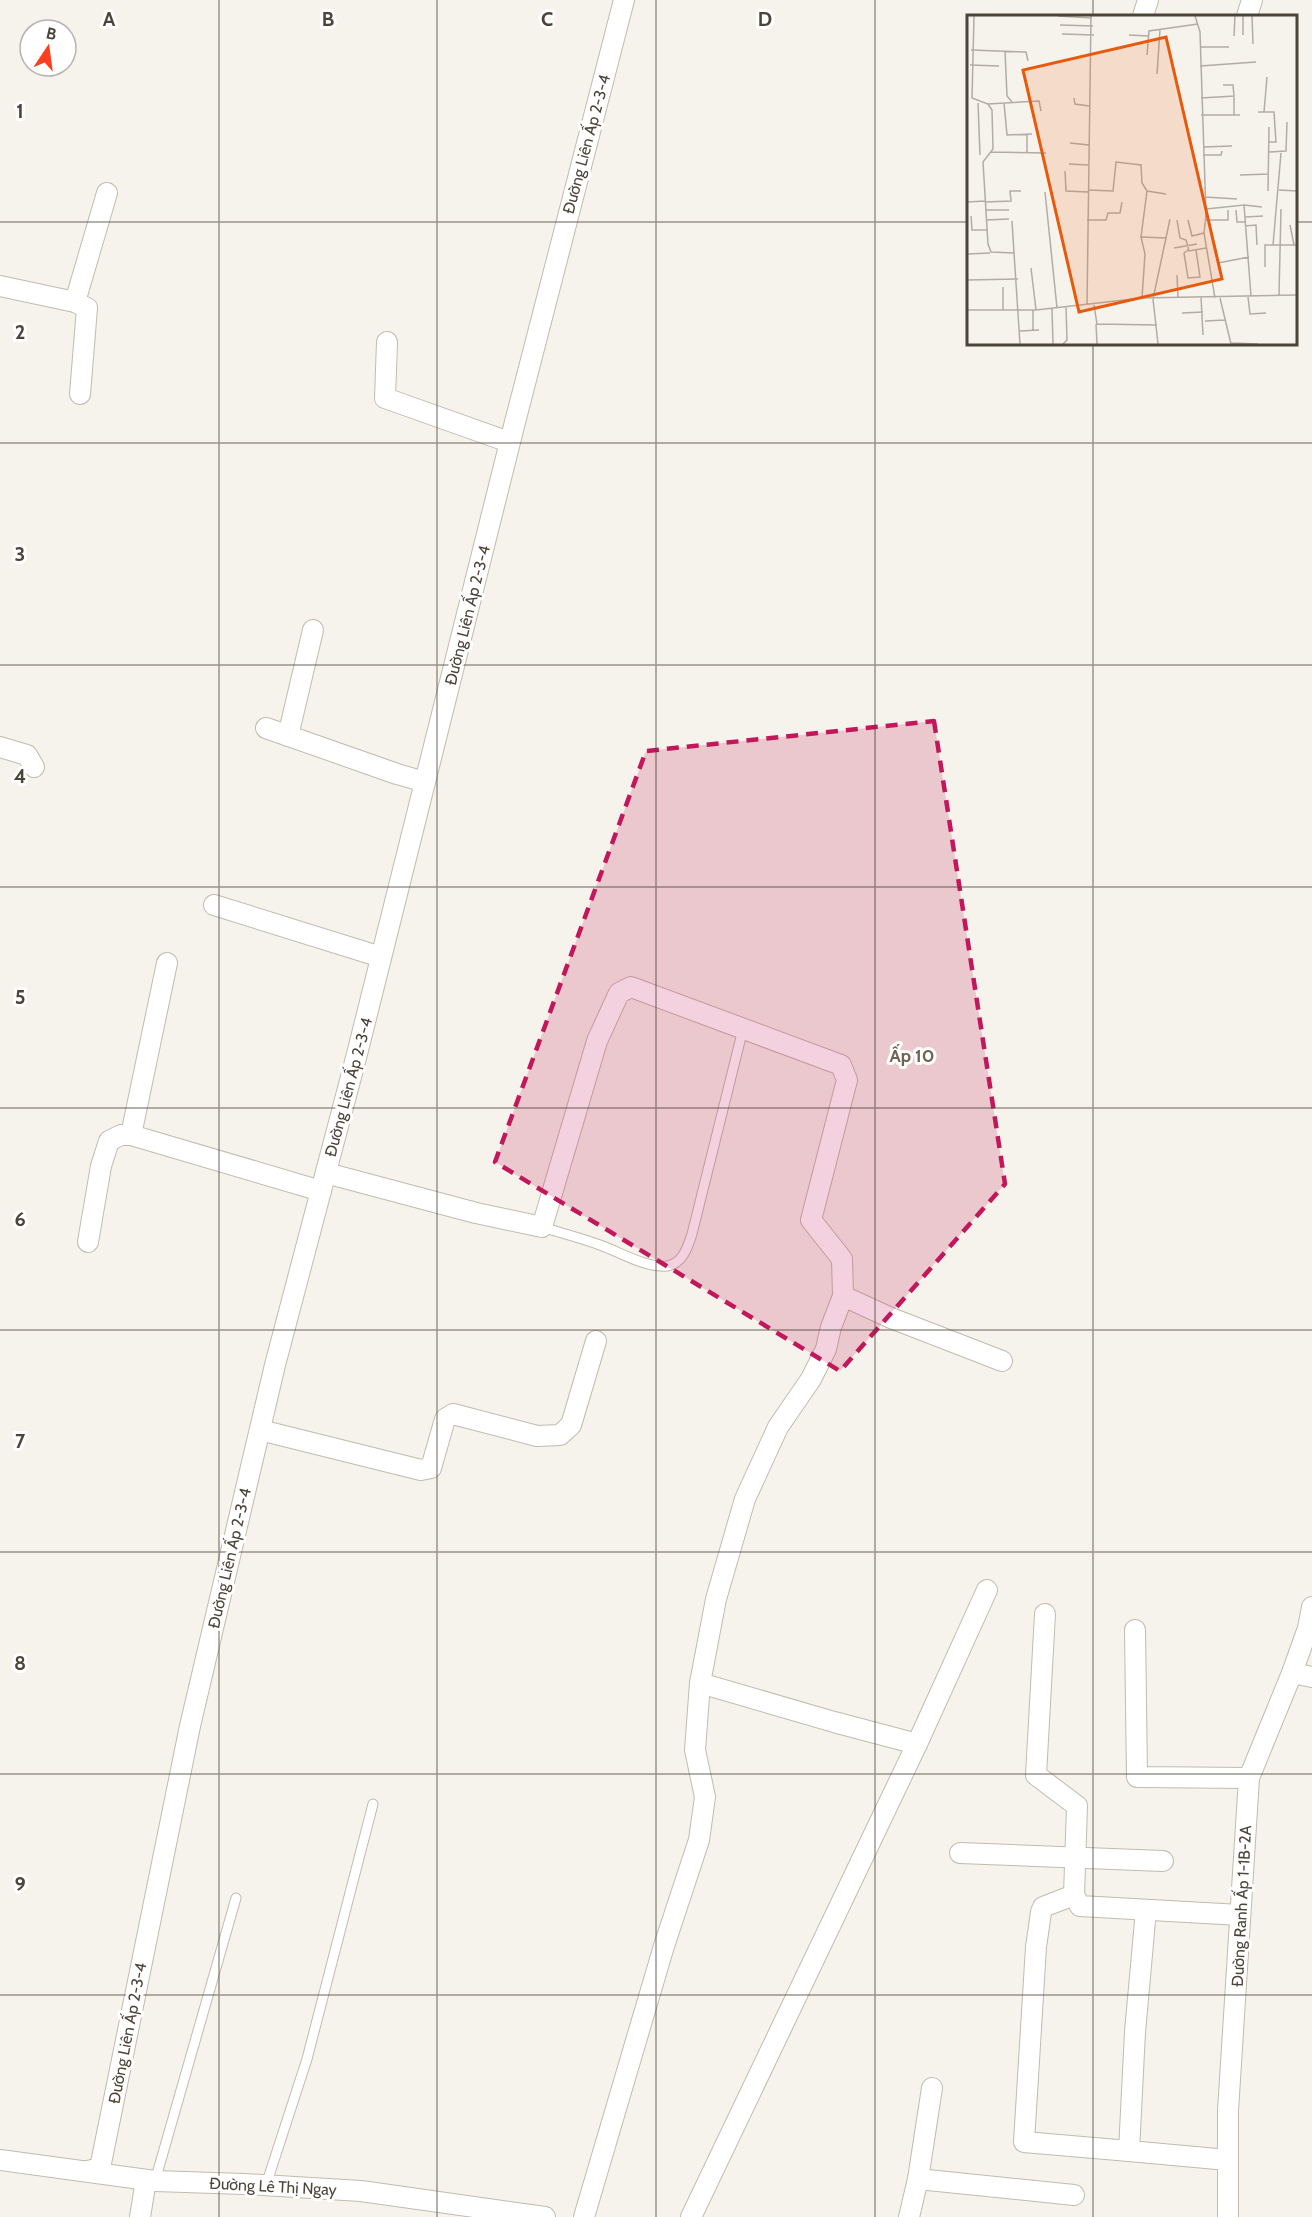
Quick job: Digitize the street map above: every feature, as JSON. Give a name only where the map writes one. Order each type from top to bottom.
[{"type":"street","name":"Đường Liên Ấp 2-3-4","points":[[88,2171],[100,2168],[190,1721],[260,1430],[509,442],[624,0]]},
{"type":"street","points":[[1143,15],[1148,0]]},
{"type":"street","points":[[1247,15],[1252,0]]},
{"type":"street","points":[[75,302],[107,194]]},
{"type":"street","points":[[0,286],[75,302],[87,308],[80,394]]},
{"type":"street","points":[[387,342],[385,398],[509,442]]},
{"type":"street","points":[[288,735],[313,630]]},
{"type":"street","points":[[266,728],[425,782]]},
{"type":"street","points":[[0,747],[27,755],[34,767]]},
{"type":"street","points":[[214,905],[381,957]]},
{"type":"street","points":[[131,1135],[167,963]]},
{"type":"street","points":[[88,1242],[101,1166],[108,1141],[121,1135],[131,1135],[323,1182],[542,1227],[597,1041],[619,993],[631,987],[642,989],[841,1065],[847,1080],[811,1220],[842,1259],[843,1296],[831,1327],[826,1349],[811,1379],[778,1428],[745,1499],[716,1599],[700,1683],[695,1750],[705,1797],[699,1840],[664,1946],[584,2217]]},
{"type":"street","points":[[843,1296],[891,1318],[1002,1361]]},
{"type":"street","points":[[260,1430],[421,1470],[432,1468],[445,1419],[453,1414],[537,1436],[560,1435],[571,1425],[596,1341]]},
{"type":"street","points":[[691,2217],[917,1744],[987,1590]]},
{"type":"street","name":"Đường Ranh Ấp 1-1B-2A","points":[[1228,2217],[1228,2111],[1249,1778],[1292,1673],[1308,1628],[1312,1607]]},
{"type":"street","points":[[1045,1614],[1036,1775],[1077,1806],[1074,1895],[1080,1906],[1240,1915]]},
{"type":"street","points":[[1135,1630],[1137,1777],[1249,1778]]},
{"type":"street","points":[[1292,1673],[1312,1677]]},
{"type":"street","points":[[700,1683],[917,1744]]},
{"type":"street","points":[[960,1853],[1163,1861]]},
{"type":"street","points":[[1074,1895],[1043,1907],[1041,1911],[1024,2142],[1228,2160]]},
{"type":"street","points":[[1129,2151],[1135,2032],[1146,1910]]},
{"type":"street","points":[[909,2217],[918,2180],[932,2088]]},
{"type":"street","name":"Đường Lê Thị Ngay","points":[[0,2160],[150,2180],[362,2192],[545,2217]]},
{"type":"street","points":[[140,2217],[150,2180]]},
{"type":"street","points":[[918,2180],[1074,2195]]},
{"type":"lane","points":[[542,1227],[600,1245],[637,1261],[667,1266],[681,1258],[692,1234],[743,1029]]},
{"type":"lane","points":[[266,2185],[307,2059],[373,1804]]},
{"type":"lane","points":[[150,2180],[236,1898]]},
{"type":"highlighted area","points":[[934,721],[1005,1184],[840,1371],[495,1162],[646,751]]},
{"type":"district","name":"Ấp 10","points":[[912,1056]]}]
